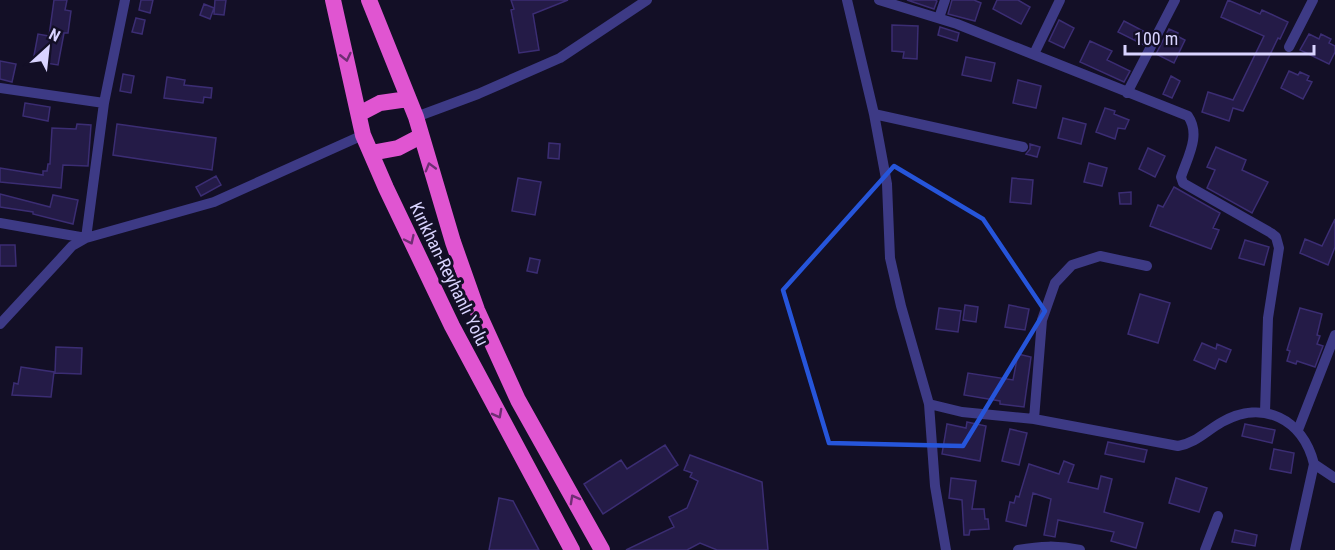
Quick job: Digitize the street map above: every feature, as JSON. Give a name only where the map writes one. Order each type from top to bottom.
[{"type":"highway","name":"Kırıkhan-Reyhanlı Yolu","points":[[333,0],[363,135],[447,317],[572,550]]},
{"type":"highway","name":"Kırıkhan-Reyhanlı Yolu","points":[[369,0],[416,117],[459,260],[477,310],[518,400],[602,550]]},
{"type":"highway","points":[[359,114],[380,103],[408,99]]},
{"type":"highway","points":[[371,153],[398,148],[421,136]]},
{"type":"street","points":[[86,238],[104,103],[125,0]]},
{"type":"street","points":[[416,117],[478,94],[560,58],[647,0]]},
{"type":"street","points":[[848,0],[887,184],[890,258],[929,404],[935,486],[946,550]]},
{"type":"street","points":[[879,0],[939,18],[1188,116],[1194,125],[1195,135],[1181,177],[1183,183],[1271,233],[1278,241],[1280,248],[1268,318],[1265,412]]},
{"type":"street","points":[[939,18],[945,0]]},
{"type":"street","points":[[1034,54],[1060,0]]},
{"type":"street","points":[[1127,93],[1175,0]]},
{"type":"street","points":[[1289,46],[1313,0]]},
{"type":"street","points":[[0,88],[104,103]]},
{"type":"street","points":[[874,114],[1023,147]]},
{"type":"street","points":[[0,324],[72,246],[86,238],[214,202],[363,135]]},
{"type":"street","points":[[0,223],[86,238]]},
{"type":"street","points":[[1034,419],[1042,320],[1055,283],[1072,265],[1100,256],[1147,266]]},
{"type":"street","points":[[1298,430],[1335,335]]},
{"type":"street","points":[[929,404],[962,412],[1034,419],[1178,446],[1195,442],[1223,422],[1242,415],[1265,412],[1288,422],[1298,430],[1311,451],[1314,464],[1295,550]]},
{"type":"street","points":[[1314,464],[1335,478]]},
{"type":"street","points":[[1205,550],[1218,516]]},
{"type":"street","points":[[1018,550],[1060,545],[1080,550]]},
{"type":"highlighted area","points":[[894,166],[983,219],[1045,311],[963,446],[829,443],[783,290]]},
{"type":"building","points":[[54,0],[67,0],[65,10],[71,11],[68,33],[64,33],[58,65],[33,61],[38,34],[49,36]]},
{"type":"building","points":[[141,0],[153,0],[150,13],[139,10]]},
{"type":"building","points":[[215,0],[226,0],[224,15],[214,14]]},
{"type":"building","points":[[511,0],[568,0],[533,14],[539,50],[519,53]]},
{"type":"building","points":[[907,0],[935,0],[937,1],[934,9]]},
{"type":"building","points":[[952,0],[974,0],[981,3],[975,21],[948,14]]},
{"type":"building","points":[[997,0],[1018,0],[1030,7],[1021,24],[993,9]]},
{"type":"building","points":[[1228,0],[1260,14],[1262,10],[1288,22],[1243,111],[1233,108],[1229,121],[1202,112],[1208,92],[1233,100],[1264,36],[1221,17]]},
{"type":"building","points":[[204,4],[214,8],[210,19],[200,15]]},
{"type":"building","points":[[136,18],[145,20],[142,34],[132,32]]},
{"type":"building","points":[[1059,20],[1074,28],[1064,48],[1049,41]]},
{"type":"building","points":[[1124,21],[1149,34],[1144,45],[1118,32]]},
{"type":"building","points":[[892,25],[918,26],[917,59],[903,58],[904,52],[892,51]]},
{"type":"building","points":[[940,27],[959,33],[957,41],[938,35]]},
{"type":"building","points":[[1169,29],[1178,33],[1177,36],[1185,40],[1174,63],[1156,54]]},
{"type":"building","points":[[1309,34],[1319,39],[1321,34],[1331,39],[1329,43],[1335,46],[1335,52],[1329,64],[1300,50]]},
{"type":"building","points":[[1090,41],[1112,51],[1107,60],[1130,71],[1124,82],[1080,62]]},
{"type":"building","points":[[966,57],[995,63],[991,81],[962,75]]},
{"type":"building","points":[[0,61],[16,64],[12,82],[0,79]]},
{"type":"building","points":[[1289,71],[1309,76],[1307,80],[1312,82],[1303,99],[1281,88]]},
{"type":"building","points":[[123,74],[134,76],[131,93],[120,91]]},
{"type":"building","points":[[1171,76],[1180,81],[1172,98],[1163,94]]},
{"type":"building","points":[[167,77],[185,80],[184,85],[212,88],[211,98],[204,97],[203,103],[164,98]]},
{"type":"building","points":[[1018,80],[1041,86],[1036,108],[1013,103]]},
{"type":"building","points":[[25,103],[50,107],[48,121],[23,116]]},
{"type":"building","points":[[1105,108],[1129,120],[1125,129],[1118,128],[1115,139],[1096,132]]},
{"type":"building","points":[[1063,118],[1086,124],[1081,144],[1058,138]]},
{"type":"building","points":[[77,124],[91,125],[88,166],[63,165],[61,188],[0,182],[0,168],[43,175],[43,171],[47,171],[48,164],[50,164],[52,128],[76,129]]},
{"type":"building","points":[[117,124],[216,138],[212,170],[113,155]]},
{"type":"building","points":[[549,143],[560,144],[559,159],[548,158]]},
{"type":"building","points":[[1030,144],[1040,147],[1037,157],[1026,154],[1030,149]]},
{"type":"building","points":[[1216,147],[1246,160],[1242,170],[1268,182],[1252,213],[1207,188],[1215,170],[1207,167]]},
{"type":"building","points":[[1148,148],[1165,156],[1155,177],[1139,169]]},
{"type":"building","points":[[1089,163],[1107,168],[1102,186],[1084,182]]},
{"type":"building","points":[[216,176],[221,185],[201,196],[196,187]]},
{"type":"building","points":[[518,178],[541,182],[535,215],[512,211]]},
{"type":"building","points":[[1012,178],[1033,180],[1031,204],[1010,202]]},
{"type":"building","points":[[1174,187],[1220,213],[1213,228],[1219,230],[1211,249],[1150,226],[1158,205],[1163,207]]},
{"type":"building","points":[[1131,192],[1131,204],[1120,204],[1119,193]]},
{"type":"building","points":[[0,194],[50,207],[53,195],[78,200],[73,224],[33,214],[33,212],[0,207]]},
{"type":"building","points":[[1335,219],[1335,247],[1328,265],[1300,253],[1305,239],[1322,246]]},
{"type":"building","points":[[1245,240],[1269,247],[1264,265],[1239,258]]},
{"type":"building","points":[[0,245],[15,245],[16,266],[0,266]]},
{"type":"building","points":[[530,258],[540,260],[537,273],[527,271]]},
{"type":"building","points":[[1140,294],[1170,303],[1158,343],[1128,334]]},
{"type":"building","points":[[965,305],[978,307],[976,322],[963,320]]},
{"type":"building","points":[[1009,305],[1029,309],[1025,330],[1005,327]]},
{"type":"building","points":[[939,308],[961,311],[958,332],[936,329]]},
{"type":"building","points":[[1300,308],[1322,314],[1317,344],[1323,346],[1315,367],[1297,361],[1296,364],[1287,361],[1290,351],[1287,350]]},
{"type":"building","points":[[1202,343],[1216,349],[1217,344],[1231,350],[1226,362],[1219,359],[1215,369],[1194,360]]},
{"type":"building","points":[[56,347],[82,348],[81,374],[55,373]]},
{"type":"building","points":[[1018,354],[1031,357],[1024,407],[964,395],[968,373],[1013,380]]},
{"type":"building","points":[[21,367],[54,372],[51,397],[12,395],[14,383],[18,384]]},
{"type":"building","points":[[967,422],[986,426],[980,461],[942,454],[947,424],[966,428]]},
{"type":"building","points":[[1245,424],[1275,430],[1272,443],[1242,436]]},
{"type":"building","points":[[1010,429],[1027,433],[1019,465],[1002,461]]},
{"type":"building","points":[[1108,442],[1147,450],[1144,462],[1105,454]]},
{"type":"building","points":[[665,445],[678,465],[603,514],[584,484],[621,460],[627,469]]},
{"type":"building","points":[[1274,449],[1294,453],[1291,473],[1270,469]]},
{"type":"building","points":[[690,455],[762,482],[768,550],[717,550],[700,543],[687,550],[626,550],[674,527],[669,517],[687,508],[698,481],[690,477],[692,473],[684,470]]},
{"type":"building","points":[[1064,461],[1074,465],[1068,482],[1098,489],[1101,476],[1112,479],[1104,512],[1143,523],[1136,548],[1111,541],[1114,532],[1058,520],[1055,537],[1044,535],[1051,499],[1033,493],[1026,526],[1006,521],[1010,502],[1014,503],[1016,496],[1019,497],[1029,464],[1059,474]]},
{"type":"building","points":[[951,478],[976,481],[972,509],[984,509],[989,529],[970,530],[969,535],[964,535],[962,500],[949,498]]},
{"type":"building","points":[[1176,478],[1207,488],[1199,512],[1169,503]]},
{"type":"building","points":[[499,498],[513,501],[539,550],[489,550]]},
{"type":"building","points":[[1235,530],[1257,535],[1255,546],[1232,542]]}]
